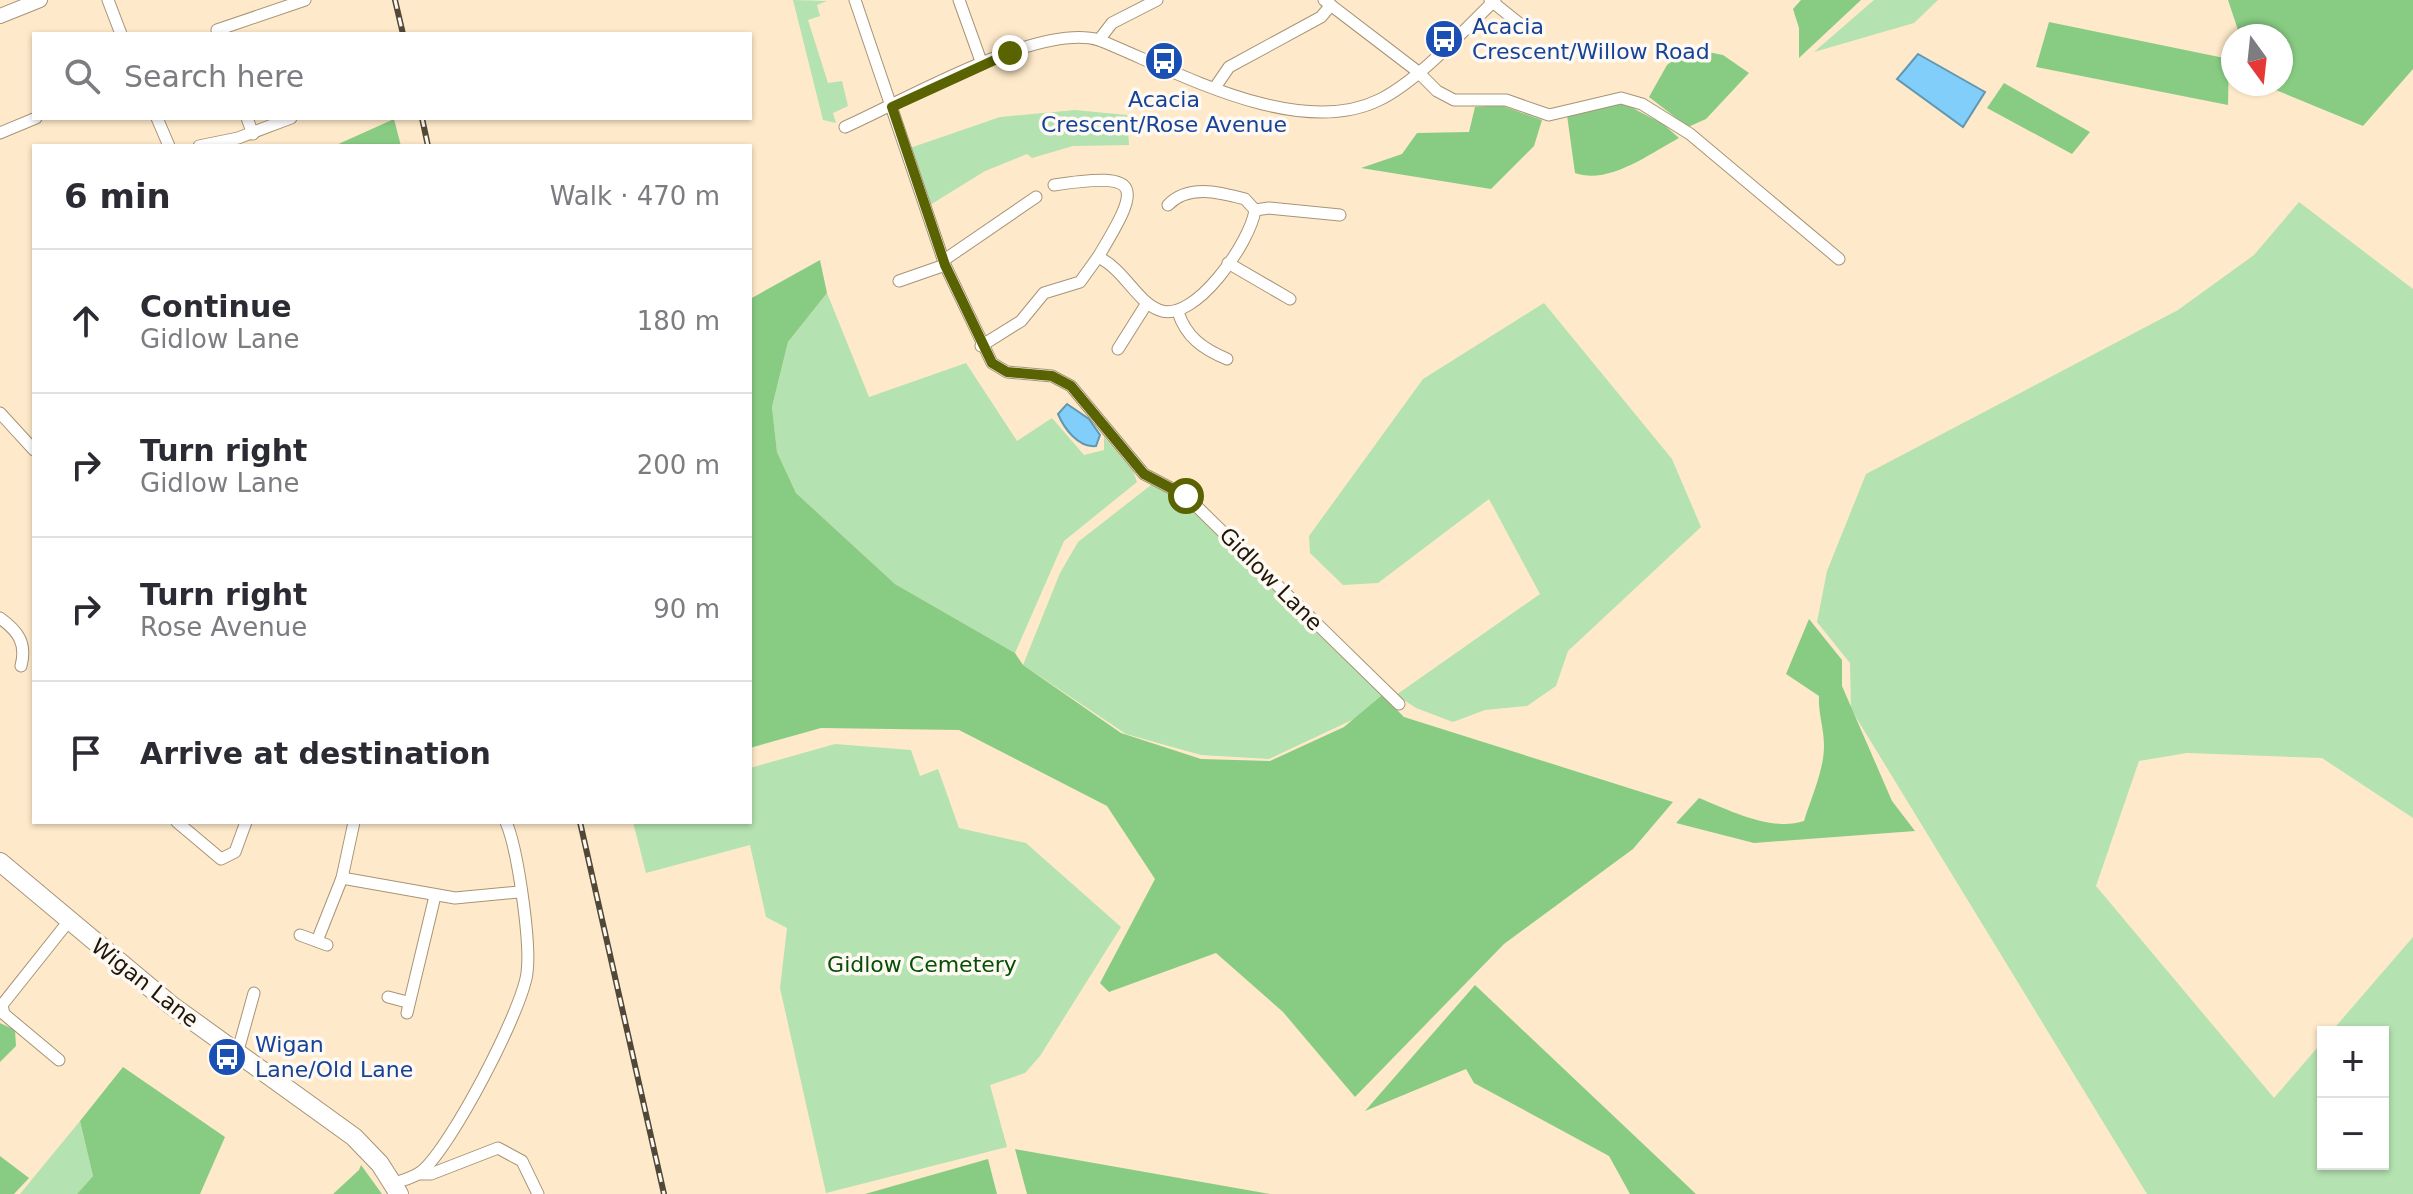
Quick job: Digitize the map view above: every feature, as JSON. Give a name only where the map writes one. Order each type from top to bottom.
[{"type":"highway","name":"Wigan Lane","points":[[0,862],[68,922],[237,1054],[354,1137],[396,1189]]},
{"type":"street","points":[[0,16],[40,0]]},
{"type":"street","points":[[108,0],[120,32]]},
{"type":"street","points":[[218,32],[305,0]]},
{"type":"street","name":"Gidlow Lane","points":[[855,0],[944,263],[981,346],[1000,369],[1052,376],[1071,386],[1144,474],[1186,496],[1399,704]]},
{"type":"street","points":[[961,0],[982,64]]},
{"type":"street","points":[[1099,40],[1112,23],[1157,0]]},
{"type":"street","points":[[845,127],[982,64],[1065,37],[1099,40],[1276,107],[1326,113],[1378,101],[1417,71],[1493,1],[1525,28]]},
{"type":"street","points":[[1216,86],[1229,67],[1321,17],[1328,2],[1417,71],[1437,91],[1454,100],[1506,100],[1549,115],[1621,98],[1642,104],[1690,134],[1839,259]]},
{"type":"street","points":[[0,133],[32,120]]},
{"type":"street","points":[[158,120],[168,144]]},
{"type":"street","points":[[248,120],[253,134]]},
{"type":"street","points":[[208,144],[253,134],[286,120]]},
{"type":"street","points":[[981,346],[1021,321],[1044,293],[1080,282],[1127,210],[1129,199],[1119,181],[1105,179],[1054,185]]},
{"type":"street","points":[[1168,205],[1178,195],[1189,191],[1245,199],[1255,210]]},
{"type":"street","points":[[899,280],[944,263],[1036,197]]},
{"type":"street","points":[[1255,210],[1269,208],[1336,215],[1341,201]]},
{"type":"street","points":[[1098,257],[1129,280],[1147,303],[1161,312],[1178,312],[1192,305],[1228,263],[1250,231],[1255,210]]},
{"type":"street","points":[[1228,263],[1290,299]]},
{"type":"street","points":[[1118,349],[1147,303]]},
{"type":"street","points":[[1178,312],[1185,332],[1210,352],[1227,359]]},
{"type":"street","points":[[0,413],[32,448]]},
{"type":"street","points":[[0,618],[17,632],[22,641],[21,666]]},
{"type":"street","points":[[179,824],[221,859],[235,852],[245,824]]},
{"type":"street","points":[[300,935],[322,943],[342,878],[354,824]]},
{"type":"street","points":[[396,1189],[419,1174],[439,1149],[475,1089],[520,997],[528,958],[506,824]]},
{"type":"street","points":[[342,878],[465,899],[519,892]]},
{"type":"street","points":[[388,997],[407,1008],[420,970],[435,896]]},
{"type":"street","points":[[59,1060],[4,1014],[2,1005],[68,922]]},
{"type":"street","points":[[237,1054],[254,993]]},
{"type":"street","points":[[419,1174],[431,1174],[498,1148],[522,1161],[538,1194]]},
{"type":"green space","points":[[793,0],[827,1],[817,5],[820,16],[808,20],[828,83],[842,81],[848,106],[833,113],[836,123],[823,120]]},
{"type":"green space","points":[[1801,0],[1861,0],[1799,58],[1799,28],[1793,9]]},
{"type":"green space","points":[[1874,0],[1938,0],[1914,23],[1814,52]]},
{"type":"green space","points":[[2228,0],[2413,0],[2413,69],[2363,126],[2290,96],[2293,96],[2293,24],[2236,24]]},
{"type":"green space","points":[[2049,22],[2221,57],[2221,96],[2228,96],[2228,105],[2036,67]]},
{"type":"green space","points":[[1688,48],[1723,55],[1749,73],[1706,119],[1688,127],[1649,97],[1667,65]]},
{"type":"green space","points":[[2004,83],[2090,132],[2072,154],[1987,108]]},
{"type":"green space","points":[[1625,104],[1663,124],[1679,138],[1615,171],[1588,176],[1575,173],[1567,115],[1600,106]]},
{"type":"green space","points":[[1500,105],[1542,120],[1534,146],[1491,189],[1361,168],[1402,154],[1417,133],[1469,132],[1475,107]]},
{"type":"green space","points":[[1075,110],[1127,115],[1129,145],[1073,146],[1032,158],[1027,154],[985,171],[930,205],[910,148],[1000,117]]},
{"type":"green space","points":[[394,120],[400,144],[338,144]]},
{"type":"green space","points":[[2299,202],[2413,289],[2413,818],[2322,758],[2187,753],[2139,761],[2096,886],[2274,1098],[2317,1048],[2317,1170],[2389,1170],[2389,1026],[2336,1026],[2413,937],[2413,1194],[2147,1194],[1851,709],[1850,663],[1817,622],[1827,571],[1866,474],[2178,310],[2254,255]]},
{"type":"green space","points":[[820,260],[827,293],[788,342],[772,407],[777,452],[796,493],[895,584],[1015,653],[1023,665],[1121,733],[1201,759],[1270,761],[1344,727],[1382,695],[1404,717],[1673,802],[1633,849],[1504,944],[1355,1097],[1283,1012],[1216,953],[1109,992],[1100,983],[1155,879],[1107,806],[959,730],[821,728],[752,747],[752,298]]},
{"type":"green space","points":[[827,293],[869,397],[966,363],[1017,441],[1052,418],[1084,455],[1104,450],[1104,437],[1133,471],[1137,482],[1064,541],[1015,653],[895,584],[796,493],[777,452],[772,407],[788,342]]},
{"type":"green space","points":[[1544,303],[1672,459],[1701,527],[1568,651],[1556,686],[1527,706],[1485,710],[1453,722],[1416,708],[1396,695],[1540,594],[1489,499],[1378,583],[1343,585],[1310,553],[1309,536],[1423,379]]},
{"type":"green space","points":[[1151,485],[1163,485],[1179,496],[1382,695],[1354,719],[1269,759],[1201,755],[1126,734],[1023,665],[1060,573],[1078,542]]},
{"type":"green space","points":[[1809,619],[1842,660],[1842,686],[1892,801],[1915,831],[1754,843],[1676,823],[1699,798],[1764,822],[1791,824],[1804,821],[1823,755],[1819,696],[1786,674]]},
{"type":"green space","name":"Gidlow Cemetery","points":[[835,744],[911,750],[920,776],[938,769],[959,828],[1026,843],[1121,927],[1040,1056],[1025,1073],[990,1085],[1007,1147],[826,1193],[780,988],[787,928],[766,917],[750,845],[646,873],[634,824],[752,824],[752,767]]},
{"type":"green space","points":[[1475,985],[1696,1194],[1630,1194],[1609,1156],[1474,1083],[1466,1069],[1365,1111]]},
{"type":"green space","points":[[0,1023],[15,1030],[16,1046],[0,1062]]},
{"type":"green space","points":[[123,1067],[225,1137],[200,1194],[77,1194],[93,1176],[80,1121]]},
{"type":"green space","points":[[80,1121],[93,1176],[77,1194],[20,1194]]},
{"type":"green space","points":[[1015,1149],[1270,1194],[1027,1194]]},
{"type":"green space","points":[[0,1156],[29,1178],[14,1194],[0,1194]]},
{"type":"green space","points":[[988,1159],[997,1194],[865,1194]]},
{"type":"green space","points":[[361,1165],[382,1194],[333,1194],[359,1170]]},
{"type":"water","points":[[1918,54],[1985,92],[1963,127],[1897,79]]},
{"type":"water","points":[[1067,404],[1089,419],[1100,435],[1096,446],[1083,444],[1064,425],[1058,414]]},
{"type":"railway","points":[[395,0],[403,32]]},
{"type":"railway","points":[[422,120],[428,144]]},
{"type":"railway","points":[[580,824],[664,1194]]},
{"type":"place","name":"Acacia Crescent/Willow Road","points":[[1444,39]]},
{"type":"place","name":"Acacia Crescent/Rose Avenue","points":[[1164,61]]},
{"type":"place","name":"Wigan Lane/Old Lane","points":[[227,1057]]},
{"type":"route","points":[[1010,53],[892,107],[945,265],[981,346],[992,363],[1007,372],[1061,379],[1083,399],[1149,479],[1165,482],[1186,496]]}]
